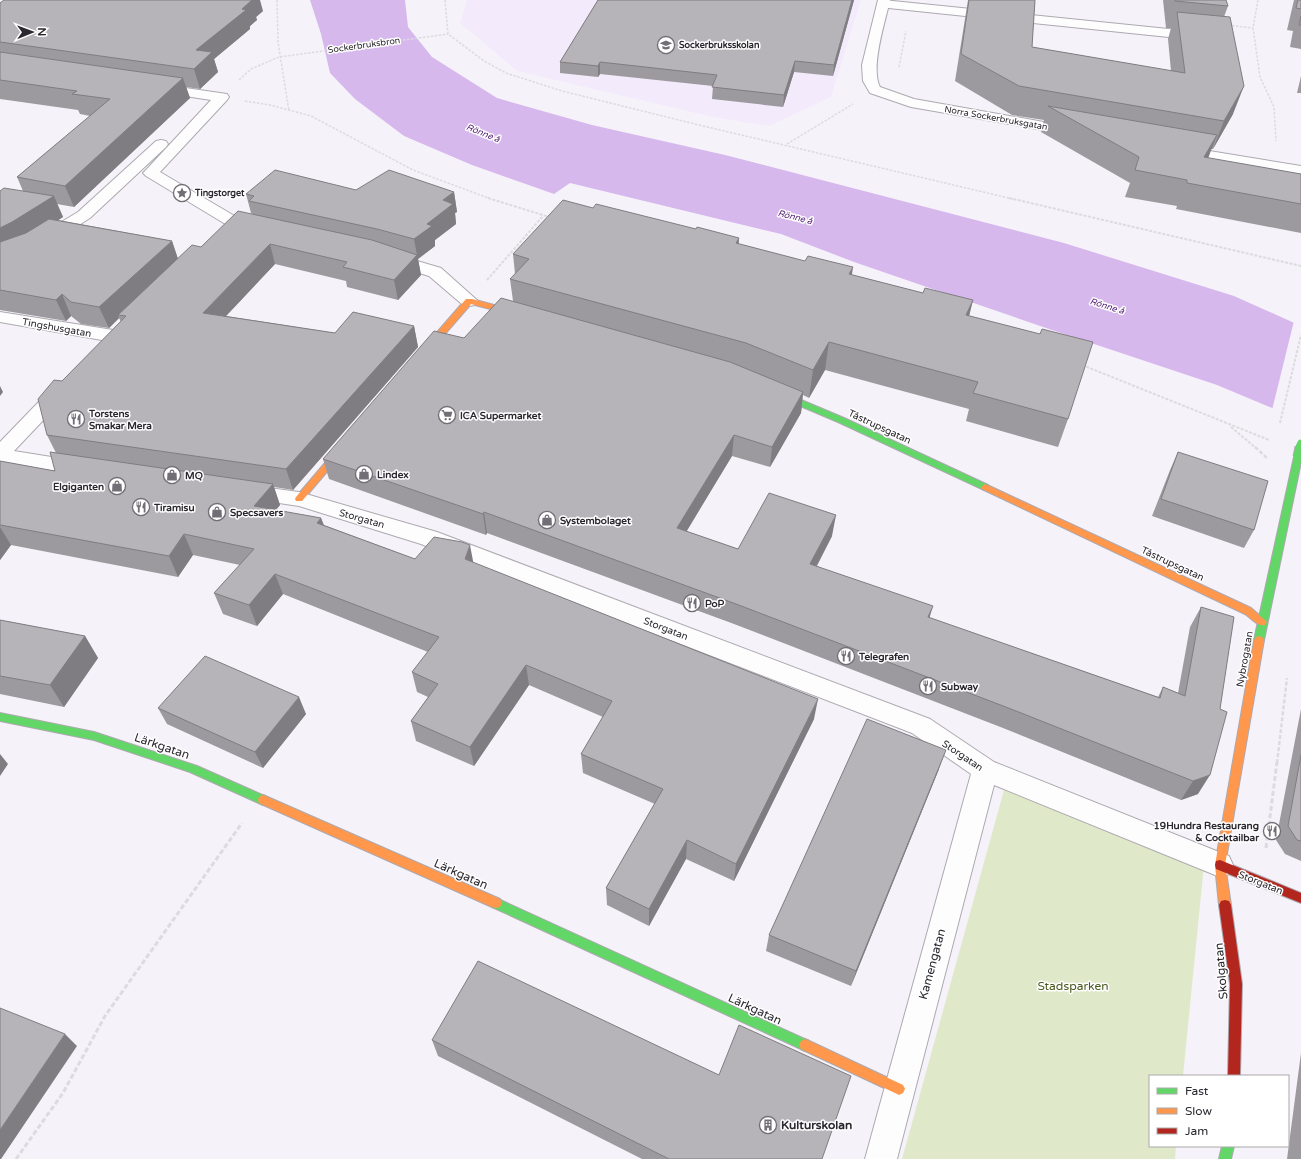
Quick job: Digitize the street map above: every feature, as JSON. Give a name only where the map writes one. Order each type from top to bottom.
[{"type":"street","points":[[875,90],[870,81],[869,65],[883,2]]},
{"type":"street","points":[[142,86],[218,96]]},
{"type":"street","name":"Norra Sockerbruksgatan","points":[[875,90],[911,103],[1084,133]]},
{"type":"street","points":[[0,262],[29,249],[84,215],[218,96]]},
{"type":"street","points":[[218,96],[151,173],[228,227],[272,231]]},
{"type":"street","points":[[1163,147],[1301,171]]},
{"type":"street","points":[[61,211],[84,215]]},
{"type":"street","points":[[373,254],[435,272],[468,300],[530,318]]},
{"type":"street","points":[[417,361],[468,300]]},
{"type":"street","name":"Tingshusgatan","points":[[0,317],[119,331],[97,353]]},
{"type":"street","points":[[0,455],[75,376]]},
{"type":"street","name":"Tåstrupsgatan","points":[[764,388],[841,420],[1227,601],[1248,611],[1262,622]]},
{"type":"street","points":[[299,499],[350,439]]},
{"type":"street","name":"Nybrogatan","points":[[1220,865],[1262,622],[1301,443]]},
{"type":"street","points":[[0,455],[102,471]]},
{"type":"street","name":"Storgatan","points":[[228,489],[299,499],[429,538],[921,726],[985,770],[1301,898]]},
{"type":"street","name":"Lärkgatan","points":[[0,717],[94,736],[193,769],[501,905],[899,1089]]},
{"type":"street","name":"Kamengatan","points":[[881,1159],[985,770]]},
{"type":"street","name":"Skolgatan","points":[[1220,865],[1236,984],[1234,1075]]},
{"type":"street","points":[[1225,1159],[1228,1147]]},
{"type":"lane","points":[[883,2],[1208,37]]},
{"type":"path","points":[[277,0],[276,21],[278,56],[289,111]]},
{"type":"path","points":[[445,0],[448,34],[484,61],[513,75],[562,91],[619,106],[1301,266]]},
{"type":"path","points":[[1258,0],[1253,28],[1260,77],[1274,107],[1277,159],[1273,166]]},
{"type":"path","name":"Sockerbruksbron","points":[[278,56],[448,34]]},
{"type":"path","points":[[218,96],[251,69],[278,56]]},
{"type":"path","points":[[787,145],[875,90]]},
{"type":"path","points":[[218,96],[270,105],[311,116],[413,170],[476,194],[550,217]]},
{"type":"path","points":[[468,300],[543,216]]},
{"type":"path","points":[[1279,426],[1301,335]]},
{"type":"path","points":[[1082,365],[1255,435]]},
{"type":"path","points":[[1230,425],[1270,460]]},
{"type":"path","points":[[1262,882],[1287,676]]},
{"type":"path","points":[[16,1159],[63,1093],[105,1016],[260,799]]},
{"type":"shaded area","name":"Sockerbruksskolan","points":[[467,0],[861,0],[831,97],[769,126],[713,117],[517,71],[460,23]]},
{"type":"green space","name":"Stadsparken","points":[[1004,790],[1204,865],[1183,1075],[1149,1075],[1149,1147],[1176,1147],[1175,1159],[902,1159]]},
{"type":"water","name":"Rönne å","points":[[310,0],[405,0],[408,27],[432,57],[497,98],[592,125],[725,155],[1064,243],[1234,296],[1301,326],[1301,420],[1217,385],[854,262],[781,234],[570,183],[554,194],[472,165],[404,136],[355,99],[330,73],[321,34]]},
{"type":"pier","points":[[1294,321],[1301,324],[1301,422],[1272,410]]},
{"type":"building","points":[[4,0],[252,0],[242,9],[246,10],[196,50],[212,52],[194,69],[0,42],[0,3]]},
{"type":"building","points":[[598,0],[852,0],[834,65],[795,61],[784,95],[712,87],[717,75],[600,62],[598,66],[560,62]]},
{"type":"building","points":[[969,0],[1035,0],[1032,47],[1185,73],[1177,12],[1230,17],[1244,86],[1224,121],[1019,86],[961,54]]},
{"type":"building","points":[[1226,0],[1228,6],[1175,1]]},
{"type":"building","points":[[1298,0],[1301,0],[1301,9],[1296,8]]},
{"type":"building","points":[[0,52],[183,78],[65,186],[17,177],[110,99],[72,94],[77,91],[0,80]]},
{"type":"building","points":[[1048,106],[1217,135],[1204,157],[1301,174],[1301,204],[1187,183],[1187,180],[1135,170],[1139,157]]},
{"type":"building","points":[[275,170],[356,190],[389,170],[454,192],[443,200],[453,204],[427,224],[432,226],[414,239],[377,229],[249,201],[254,196],[246,194]]},
{"type":"building","points":[[4,188],[54,196],[0,228],[0,191]]},
{"type":"building","points":[[563,200],[593,208],[596,204],[696,229],[697,227],[739,238],[736,243],[805,261],[808,256],[853,267],[849,274],[923,293],[925,288],[973,300],[966,315],[1040,334],[1042,329],[1093,342],[1068,419],[973,393],[978,382],[829,342],[813,370],[746,343],[510,279],[529,259],[513,254]]},
{"type":"building","points":[[238,211],[372,240],[417,255],[394,280],[343,267],[347,262],[270,244],[203,313],[335,333],[353,312],[414,326],[286,469],[47,435],[38,399],[54,380],[62,381],[126,316],[118,315],[192,245],[201,247]]},
{"type":"building","points":[[49,219],[172,241],[99,307],[71,302],[62,294],[56,300],[0,290],[0,242],[26,233]]},
{"type":"building","points":[[501,298],[730,362],[803,392],[772,447],[734,435],[677,528],[738,549],[769,493],[836,515],[810,564],[933,606],[928,617],[1160,698],[1163,687],[1185,696],[1201,607],[1234,617],[1220,709],[1227,712],[1210,775],[1193,781],[1011,709],[736,604],[484,512],[483,514],[323,459],[434,331],[464,338]]},
{"type":"building","points":[[50,452],[273,484],[254,506],[321,518],[317,523],[415,559],[434,537],[462,542],[470,545],[465,559],[818,699],[736,864],[687,840],[649,909],[606,888],[663,789],[581,754],[612,701],[526,665],[470,747],[411,721],[438,684],[412,672],[439,637],[275,574],[249,605],[214,593],[254,549],[184,534],[169,556],[0,525],[0,461],[55,471]]},
{"type":"building","points":[[1178,452],[1268,481],[1254,530],[1161,499]]},
{"type":"building","points":[[0,620],[85,636],[50,685],[0,676]]},
{"type":"building","points":[[205,656],[299,697],[255,752],[158,708]]},
{"type":"building","points":[[867,719],[946,750],[856,971],[769,935]]},
{"type":"building","points":[[1301,755],[1301,841],[1297,840],[1288,826]]},
{"type":"building","points":[[478,961],[719,1075],[739,1025],[851,1076],[822,1159],[669,1159],[432,1040]]},
{"type":"building","points":[[0,1008],[65,1034],[0,1130]]},
{"type":"traffic: fast","points":[[775,392],[841,420],[985,487]]},
{"type":"traffic: fast","points":[[1298,457],[1301,443]]},
{"type":"traffic: fast","points":[[1259,640],[1298,457]]},
{"type":"traffic: fast","points":[[0,717],[94,736],[193,769],[263,800]]},
{"type":"traffic: fast","points":[[496,903],[805,1045]]},
{"type":"traffic: fast","points":[[1225,1159],[1228,1147]]},
{"type":"traffic: slow","points":[[422,355],[469,301],[521,315]]},
{"type":"traffic: slow","points":[[299,499],[345,445]]},
{"type":"traffic: slow","points":[[985,487],[1248,611],[1262,622]]},
{"type":"traffic: slow","points":[[1225,905],[1220,865],[1259,640]]},
{"type":"traffic: slow","points":[[263,800],[496,903]]},
{"type":"traffic: slow","points":[[805,1045],[899,1089]]},
{"type":"traffic: jam","points":[[1220,865],[1301,898]]},
{"type":"traffic: jam","points":[[1225,905],[1236,984],[1234,1075]]},
{"type":"place","name":"Sockerbruksskolan","points":[[666,45]]},
{"type":"place","name":"Tingstorget","points":[[182,193]]},
{"type":"place","name":"ICA Supermarket","points":[[447,415]]},
{"type":"place","name":"Torstens Smakar Mera","points":[[76,419]]},
{"type":"place","name":"Lindex","points":[[364,474]]},
{"type":"place","name":"MQ","points":[[172,475]]},
{"type":"place","name":"Elgiganten","points":[[117,486]]},
{"type":"place","name":"Tiramisu","points":[[141,507]]},
{"type":"place","name":"Specsavers","points":[[217,512]]},
{"type":"place","name":"Systembolaget","points":[[547,520]]},
{"type":"place","name":"PoP","points":[[692,603]]},
{"type":"place","name":"Telegrafen","points":[[846,656]]},
{"type":"place","name":"Subway","points":[[928,686]]},
{"type":"place","name":"19Hundra Restaurang & Cocktailbar","points":[[1272,831]]},
{"type":"place","name":"Kulturskolan","points":[[768,1125]]}]
